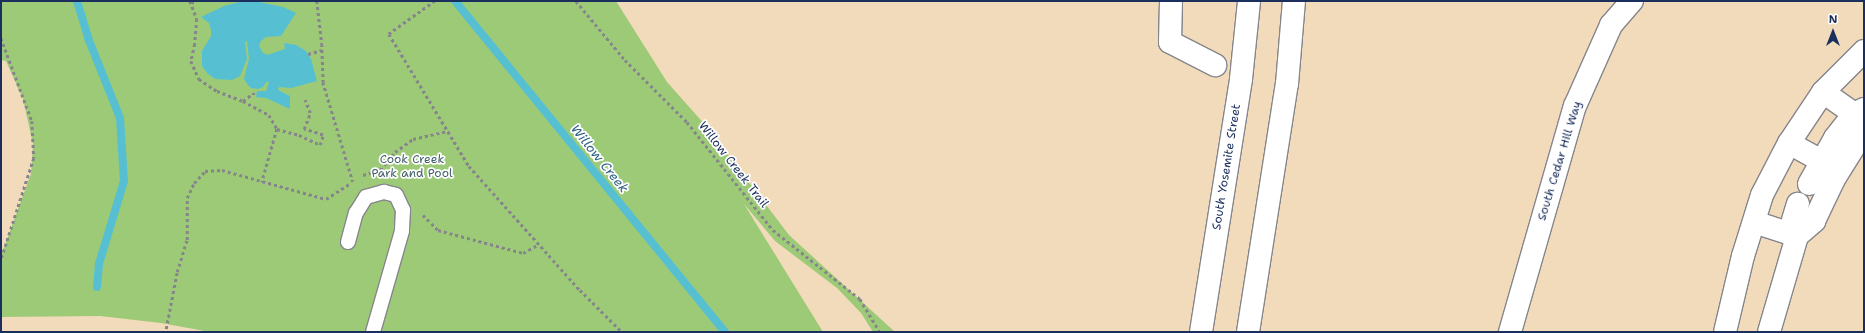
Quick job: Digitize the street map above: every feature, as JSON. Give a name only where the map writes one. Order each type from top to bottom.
[{"type":"street","points":[[1171,1],[1170,42],[1215,65]]},
{"type":"street","name":"South Yosemite Street","points":[[1201,332],[1240,78],[1248,1]]},
{"type":"street","points":[[1248,332],[1287,84],[1294,1]]},
{"type":"street","name":"South Cedar Hill Way","points":[[1510,332],[1575,106],[1612,25],[1632,1]]},
{"type":"street","points":[[1725,332],[1743,256],[1762,195],[1790,142],[1823,92],[1864,51]]},
{"type":"street","points":[[1823,92],[1861,118]]},
{"type":"street","points":[[1809,184],[1835,138],[1861,118]]},
{"type":"street","points":[[1797,236],[1814,221],[1861,118]]},
{"type":"street","points":[[1790,142],[1822,161]]},
{"type":"street","points":[[1769,332],[1797,236],[1793,220],[1798,204]]},
{"type":"street","points":[[1754,222],[1797,236]]},
{"type":"lane","points":[[348,242],[356,213],[366,197],[384,192],[396,195],[403,210],[402,231],[373,332]]},
{"type":"path","points":[[196,1],[191,2],[197,19],[195,44],[191,61],[200,79],[217,91],[243,101],[269,115],[277,129],[299,135],[320,145],[323,135],[304,129],[310,113],[305,100]]},
{"type":"path","points":[[317,1],[322,50],[323,82],[354,182]]},
{"type":"path","points":[[435,1],[389,34],[469,166],[580,290],[622,332]]},
{"type":"path","name":"Willow Creek Trail","points":[[576,1],[625,60],[687,122],[773,230],[860,299],[880,332]]},
{"type":"path","points":[[1,38],[32,122],[34,158],[1,260]]},
{"type":"path","points":[[308,54],[322,50]]},
{"type":"path","points":[[243,101],[252,94],[257,94]]},
{"type":"path","points":[[262,182],[277,129]]},
{"type":"path","points":[[166,330],[176,272],[187,240],[188,198],[194,182],[205,171],[222,170],[326,199],[366,174],[380,170],[395,152],[413,139],[448,130]]},
{"type":"path","points":[[380,170],[386,173]]},
{"type":"path","points":[[422,213],[438,230],[523,253],[539,244]]},
{"type":"green space","name":"Cook Creek Park and Pool","points":[[1,1],[616,1],[667,82],[707,127],[789,235],[895,332],[873,332],[861,313],[837,288],[775,241],[744,204],[823,332],[210,332],[161,323],[100,316],[1,317],[1,255],[31,174],[33,144],[23,99],[6,61],[1,60]]},
{"type":"water","points":[[240,2],[259,2],[283,7],[296,13],[281,36],[266,37],[259,45],[262,52],[267,55],[285,49],[284,43],[296,45],[306,51],[311,59],[317,81],[291,88],[279,87],[278,90],[290,96],[290,109],[266,98],[256,97],[257,91],[266,91],[269,82],[266,82],[263,87],[258,89],[251,88],[247,84],[244,79],[249,59],[247,41],[245,42],[247,59],[240,76],[232,80],[215,79],[207,73],[202,66],[202,51],[211,36],[211,30],[209,23],[201,17],[224,6]]},
{"type":"waterway","points":[[77,1],[88,38],[120,118],[124,181],[99,264],[97,287]]},
{"type":"waterway","name":"Willow Creek","points":[[455,1],[725,332]]}]
